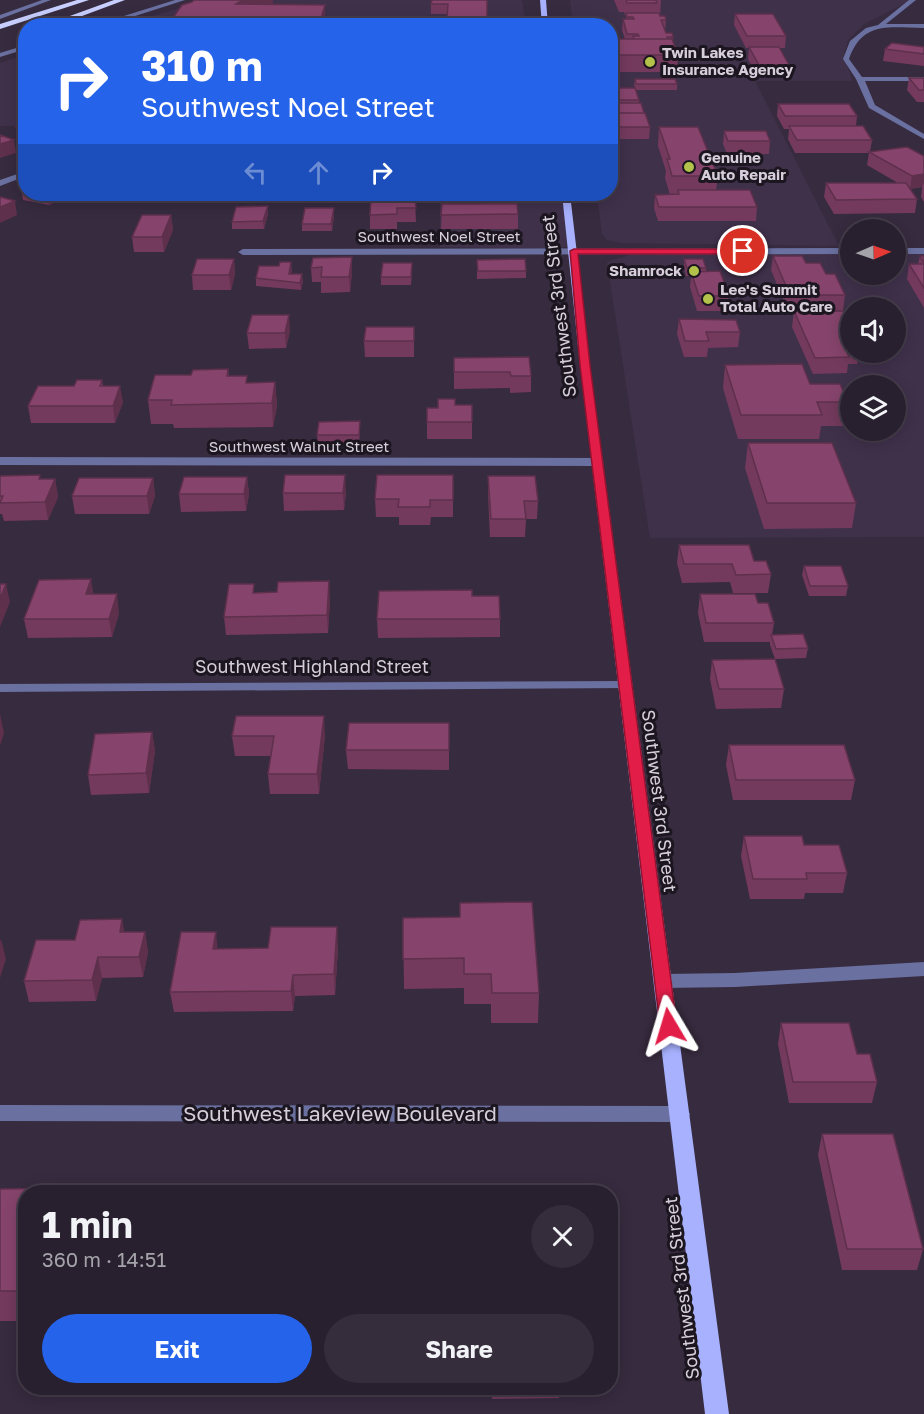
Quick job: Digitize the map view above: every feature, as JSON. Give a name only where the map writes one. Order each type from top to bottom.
[{"type":"highway","points":[[28,18],[85,0]]},
{"type":"highway","points":[[66,18],[122,0]]},
{"type":"highway","points":[[0,27],[18,21]]},
{"type":"main road","points":[[543,0],[544,18]]},
{"type":"main road","name":"Southwest 3rd Street","points":[[567,201],[585,365],[717,1414]]},
{"type":"street","points":[[0,17],[48,0]]},
{"type":"street","points":[[122,18],[182,0]]},
{"type":"street","points":[[880,26],[913,0]]},
{"type":"street","points":[[924,26],[880,26],[868,29],[852,42],[846,59],[860,79],[872,106],[924,137]]},
{"type":"street","points":[[0,56],[18,50]]},
{"type":"street","points":[[860,79],[924,79]]},
{"type":"street","points":[[0,183],[18,176]]},
{"type":"street","name":"Southwest Noel Street","points":[[243,252],[840,251]]},
{"type":"street","points":[[906,251],[924,251]]},
{"type":"street","name":"Southwest Walnut Street","points":[[0,461],[598,462]]},
{"type":"street","name":"Southwest Highland Street","points":[[0,688],[625,685]]},
{"type":"street","points":[[663,981],[746,980],[924,969]]},
{"type":"street","name":"Southwest Lakeview Boulevard","points":[[0,1113],[680,1114]]},
{"type":"shaded area","points":[[205,0],[522,0],[525,18],[146,18]]},
{"type":"shaded area","points":[[570,0],[909,0],[864,24],[848,40],[844,53],[852,81],[755,81],[839,246],[621,243],[607,240],[602,234],[598,201],[618,201],[618,18],[572,18]]},
{"type":"shaded area","points":[[18,57],[18,126],[0,126],[0,63]]},
{"type":"shaded area","points":[[440,201],[569,201],[574,242],[566,247],[548,249],[440,247]]},
{"type":"shaded area","points":[[632,254],[840,254],[840,285],[906,285],[906,254],[924,254],[924,537],[650,538],[607,262]]},
{"type":"building","points":[[194,0],[243,0],[236,4],[325,5],[321,18],[173,18],[182,5]]},
{"type":"building","points":[[432,0],[487,0],[487,18],[447,18],[448,4],[431,4]]},
{"type":"building","points":[[626,0],[656,0],[657,3],[627,3]]},
{"type":"building","points":[[626,13],[659,13],[660,16],[665,16],[666,20],[661,20],[666,33],[672,33],[673,37],[634,39],[633,36],[639,36],[638,34],[627,34],[623,19],[634,19],[627,17]]},
{"type":"building","points":[[735,14],[773,14],[786,36],[747,36]]},
{"type":"building","points":[[618,39],[672,39],[678,55],[618,55]]},
{"type":"building","points":[[892,43],[924,47],[924,54],[885,49]]},
{"type":"building","points":[[749,47],[779,47],[789,65],[759,65]]},
{"type":"building","points":[[909,78],[924,78],[924,90],[919,90]]},
{"type":"building","points":[[635,79],[675,79],[677,84],[636,84]]},
{"type":"building","points":[[618,88],[635,88],[639,100],[618,100]]},
{"type":"building","points":[[618,103],[641,103],[644,113],[618,113]]},
{"type":"building","points":[[778,104],[849,104],[857,116],[785,116]]},
{"type":"building","points":[[618,113],[645,113],[650,127],[620,127]]},
{"type":"building","points":[[789,126],[863,126],[872,140],[797,140]]},
{"type":"building","points":[[659,127],[698,127],[718,176],[672,176],[667,159],[670,159]]},
{"type":"building","points":[[724,131],[766,131],[770,141],[728,141]]},
{"type":"building","points":[[0,135],[14,140],[0,144]]},
{"type":"building","points":[[907,147],[924,156],[924,174],[912,176],[869,152]]},
{"type":"building","points":[[826,183],[906,183],[917,199],[836,200]]},
{"type":"building","points":[[678,190],[750,190],[757,207],[659,207],[655,195],[679,194]]},
{"type":"building","points":[[0,197],[15,201],[0,207]]},
{"type":"building","points":[[371,201],[415,201],[416,208],[397,208],[397,214],[370,215]]},
{"type":"building","points":[[442,204],[517,204],[518,214],[441,215]]},
{"type":"building","points":[[268,206],[263,221],[232,222],[236,207]]},
{"type":"building","points":[[305,208],[334,208],[331,224],[302,224]]},
{"type":"building","points":[[142,215],[171,215],[162,237],[132,237]]},
{"type":"building","points":[[773,256],[802,256],[806,263],[820,263],[826,274],[835,274],[845,295],[790,295]]},
{"type":"building","points":[[352,257],[349,277],[321,277],[322,267],[311,268],[313,258]]},
{"type":"building","points":[[197,259],[234,259],[229,275],[192,275]]},
{"type":"building","points":[[525,259],[526,271],[478,271],[477,260]]},
{"type":"building","points":[[684,259],[703,259],[706,268],[687,268]]},
{"type":"building","points":[[280,262],[291,262],[289,274],[302,274],[300,283],[256,278],[259,266],[279,266]]},
{"type":"building","points":[[383,263],[412,263],[411,277],[381,277]]},
{"type":"building","points":[[909,264],[924,264],[924,288]]},
{"type":"building","points":[[720,271],[729,296],[699,296],[691,272]]},
{"type":"building","points":[[794,311],[840,311],[840,357],[815,358]]},
{"type":"building","points":[[252,315],[289,315],[285,333],[247,333]]},
{"type":"building","points":[[679,319],[736,320],[740,332],[706,332],[709,341],[685,341]]},
{"type":"building","points":[[366,327],[414,327],[414,341],[364,341]]},
{"type":"building","points":[[529,357],[531,376],[511,376],[510,372],[454,372],[454,358]]},
{"type":"building","points":[[802,364],[810,384],[840,384],[840,402],[817,402],[822,415],[741,415],[725,365]]},
{"type":"building","points":[[228,369],[227,376],[247,376],[246,383],[275,382],[272,403],[171,405],[172,400],[148,400],[155,375],[191,375],[193,370]]},
{"type":"building","points":[[77,380],[102,380],[100,386],[120,386],[113,406],[28,406],[38,386],[74,386]]},
{"type":"building","points":[[438,399],[455,399],[455,405],[472,405],[472,422],[427,422],[427,408],[438,408]]},
{"type":"building","points":[[360,421],[359,435],[317,435],[319,422]]},
{"type":"building","points":[[748,443],[832,443],[856,503],[767,503]]},
{"type":"building","points":[[40,475],[39,479],[55,479],[45,502],[0,503],[3,496],[0,496],[0,476]]},
{"type":"building","points":[[285,475],[345,475],[343,493],[283,493]]},
{"type":"building","points":[[377,475],[453,475],[453,500],[430,500],[430,507],[398,507],[399,499],[375,499]]},
{"type":"building","points":[[488,476],[535,476],[538,501],[524,501],[526,519],[491,519]]},
{"type":"building","points":[[184,477],[247,477],[244,494],[179,494]]},
{"type":"building","points":[[79,478],[153,478],[147,496],[72,496]]},
{"type":"building","points":[[679,545],[749,545],[754,561],[766,561],[771,574],[736,575],[732,564],[684,564]]},
{"type":"building","points":[[804,566],[841,566],[848,586],[810,586]]},
{"type":"building","points":[[91,579],[86,594],[117,594],[109,619],[24,619],[39,580]]},
{"type":"building","points":[[329,581],[327,615],[224,617],[229,584],[254,584],[253,593],[277,592],[278,582]]},
{"type":"building","points":[[0,584],[6,584],[0,599]]},
{"type":"building","points":[[472,590],[472,596],[499,596],[500,619],[377,619],[379,591]]},
{"type":"building","points":[[700,594],[755,594],[758,603],[768,603],[774,623],[706,623]]},
{"type":"building","points":[[803,634],[808,648],[776,649],[771,635]]},
{"type":"building","points":[[775,659],[784,689],[719,689],[712,660]]},
{"type":"building","points":[[236,716],[324,716],[317,774],[268,774],[274,736],[232,736]]},
{"type":"building","points":[[349,723],[449,723],[449,750],[346,750]]},
{"type":"building","points":[[152,732],[146,773],[88,775],[95,734]]},
{"type":"building","points":[[729,745],[844,745],[855,780],[736,780]]},
{"type":"building","points":[[744,836],[802,836],[804,845],[839,845],[847,873],[806,873],[807,879],[753,879]]},
{"type":"building","points":[[532,902],[539,993],[492,993],[491,974],[464,974],[464,958],[403,959],[403,918],[460,917],[460,903]]},
{"type":"building","points":[[122,919],[120,932],[145,932],[139,957],[98,957],[92,980],[24,981],[36,940],[75,940],[80,920]]},
{"type":"building","points":[[271,927],[337,927],[334,974],[293,975],[291,991],[170,992],[181,932],[216,932],[213,949],[268,948]]},
{"type":"building","points":[[781,1023],[849,1023],[857,1054],[870,1054],[877,1082],[793,1082]]},
{"type":"building","points":[[822,1134],[893,1134],[923,1249],[847,1249]]},
{"type":"building","points":[[0,1189],[18,1189],[18,1291],[0,1291]]},
{"type":"place","name":"Twin Lakes Insurance Agency","points":[[650,62]]},
{"type":"place","name":"Genuine Auto Repair","points":[[689,167]]},
{"type":"place","name":"Shamrock","points":[[694,271]]},
{"type":"place","name":"Lee's Summit Total Auto Care","points":[[708,299]]},
{"type":"route","points":[[669,1026],[585,365],[574,251],[743,251]]}]
